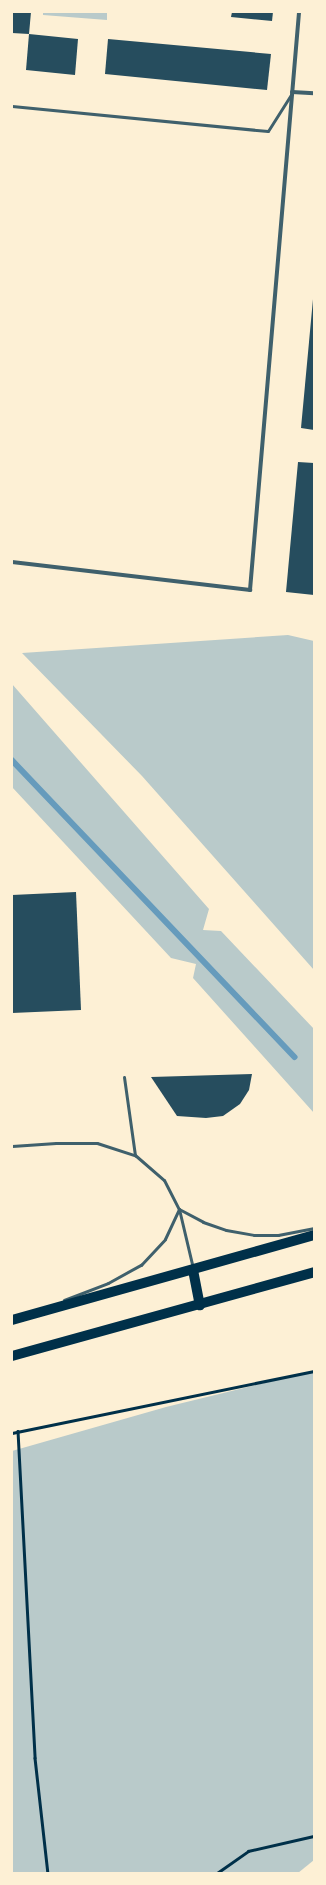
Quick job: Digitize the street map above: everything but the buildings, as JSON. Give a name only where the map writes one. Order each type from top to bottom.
[{"type":"main road","points":[[12,1320],[314,1235]]},
{"type":"main road","points":[[193,1270],[200,1305]]},
{"type":"main road","points":[[12,1356],[200,1305],[314,1272]]},
{"type":"street","points":[[12,562],[250,590],[299,12]]},
{"type":"street","points":[[292,92],[314,93]]},
{"type":"lane","points":[[12,106],[268,131],[292,92]]},
{"type":"lane","points":[[124,1077],[135,1155]]},
{"type":"lane","points":[[12,1146],[56,1143],[97,1144],[135,1155],[164,1180],[179,1209],[193,1270]]},
{"type":"lane","points":[[179,1209],[203,1222],[226,1230],[254,1235],[278,1235],[314,1228]]},
{"type":"lane","points":[[26,1316],[108,1283],[141,1265],[165,1239],[179,1209]]},
{"type":"path","points":[[12,1433],[314,1371]]},
{"type":"path","points":[[18,1431],[35,1758],[48,1873]]},
{"type":"path","points":[[217,1873],[248,1852],[314,1836]]},
{"type":"shaded area","points":[[43,12],[107,12],[107,20],[43,15]]},
{"type":"shaded area","points":[[288,635],[314,641],[314,970],[142,776],[22,653]]},
{"type":"shaded area","points":[[12,684],[209,909],[203,930],[221,931],[314,1029],[314,1113],[193,978],[196,964],[171,958],[12,787]]},
{"type":"shaded area","points":[[314,1371],[314,1860],[298,1873],[12,1873],[12,1451],[166,1407]]},
{"type":"waterway","points":[[12,760],[295,1057]]}]
